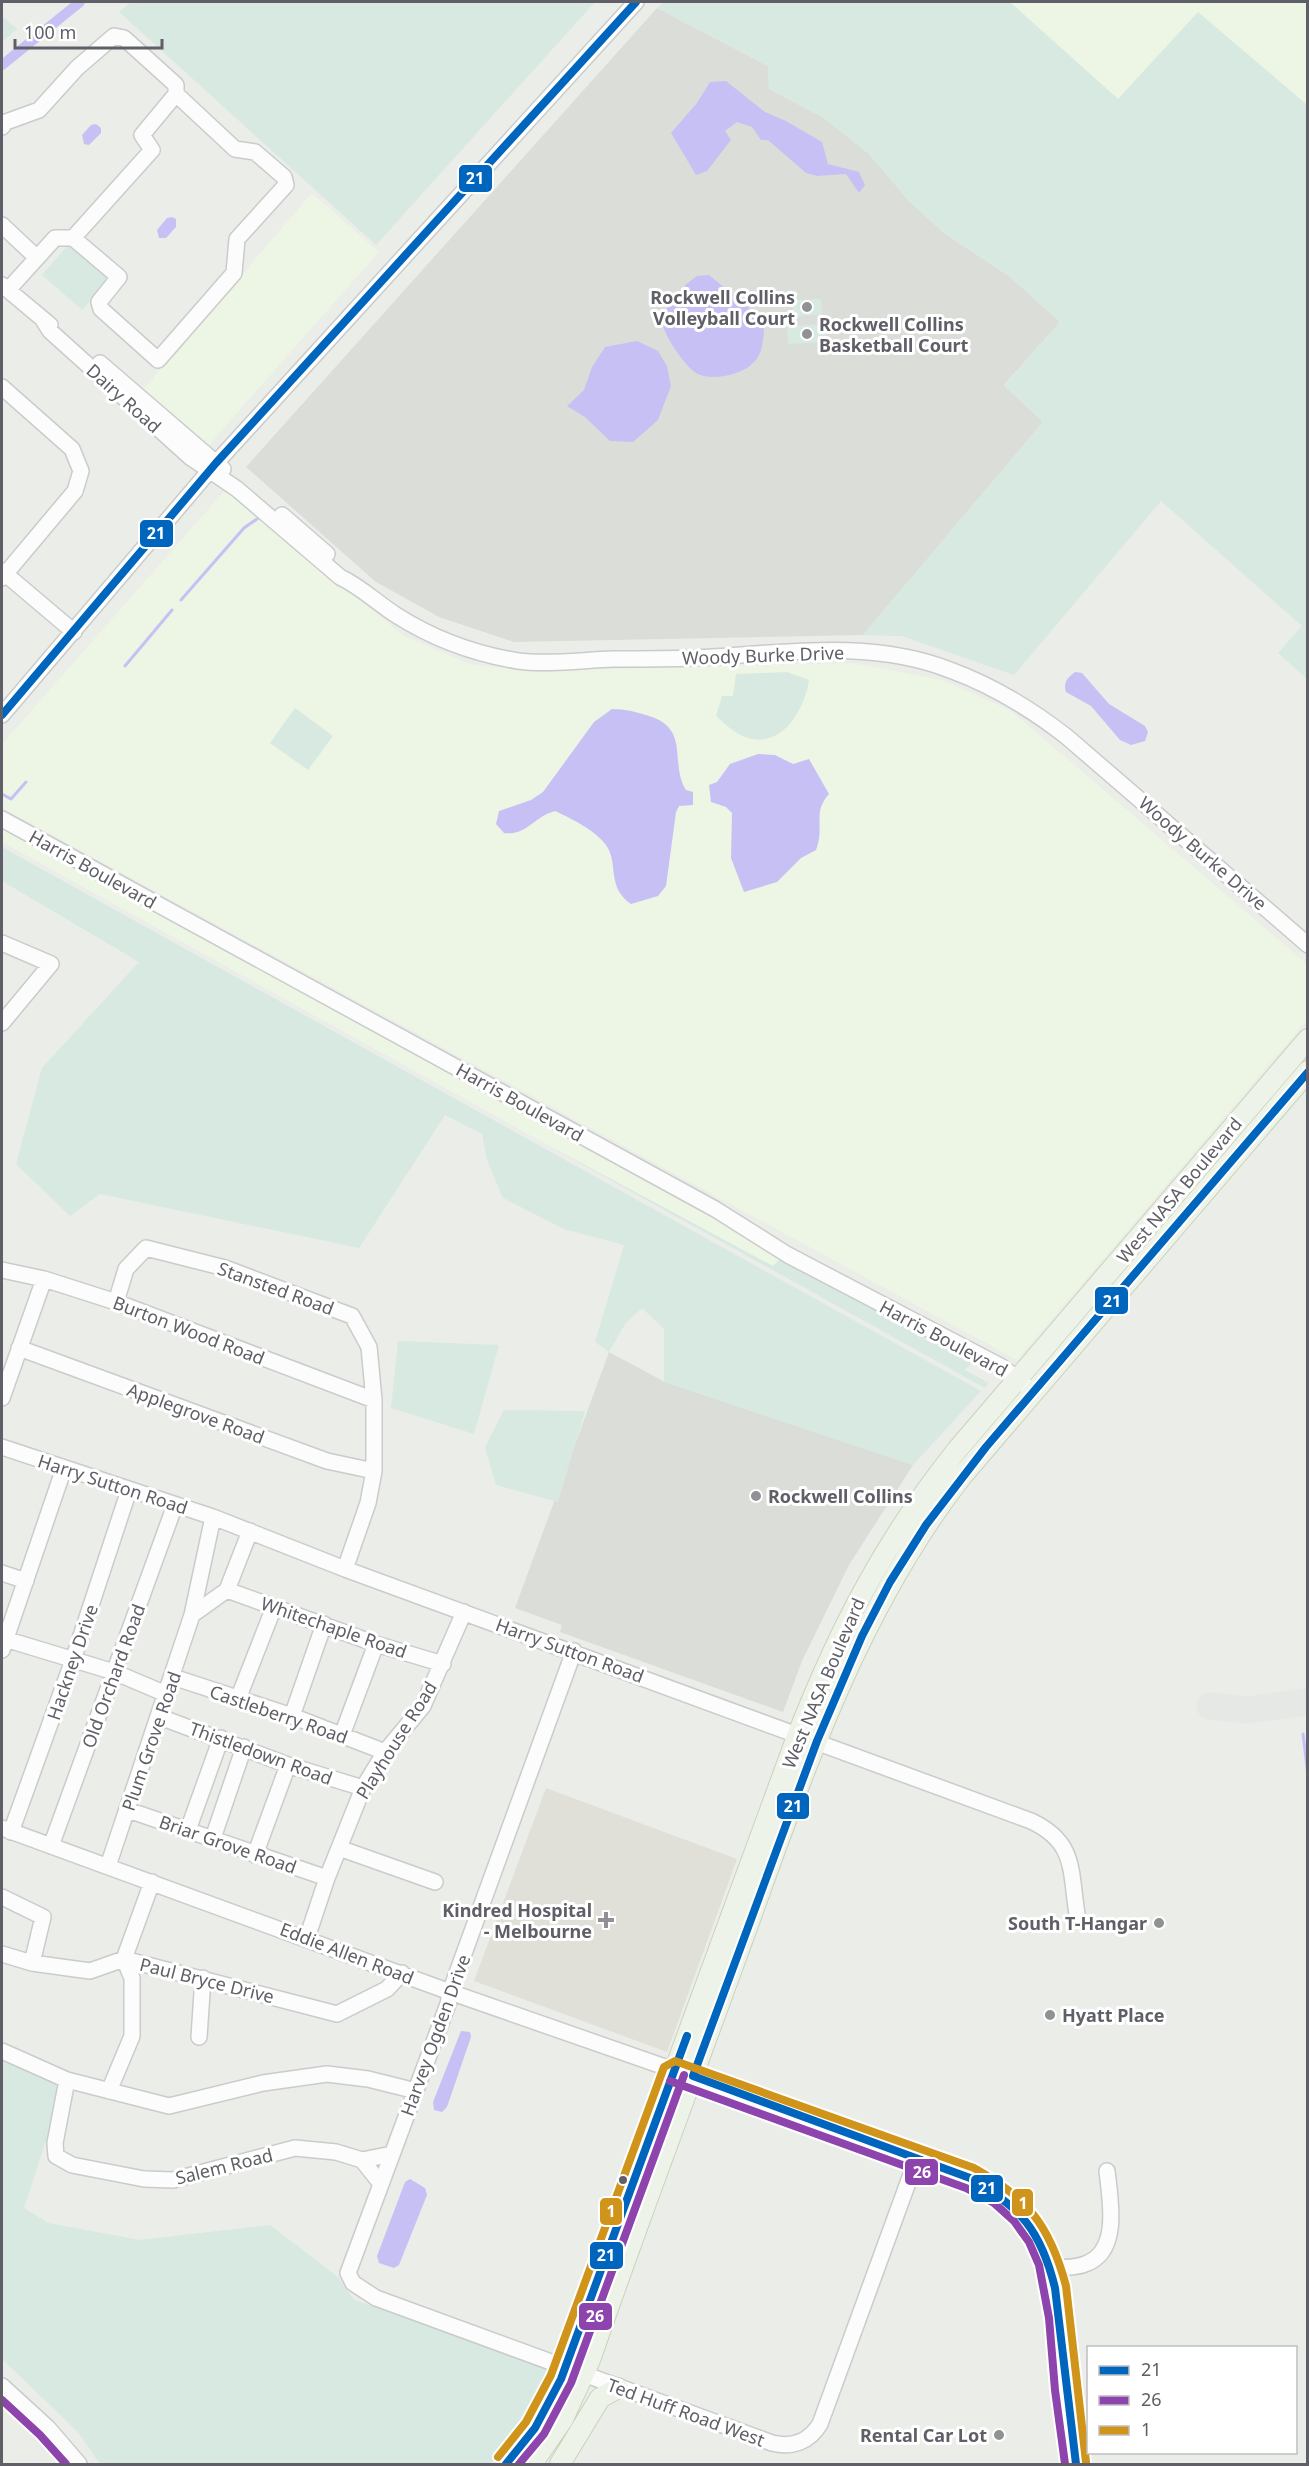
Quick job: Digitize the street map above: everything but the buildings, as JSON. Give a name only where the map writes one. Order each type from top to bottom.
[{"type":"main road","name":"West NASA Boulevard","points":[[532,2464],[555,2434],[575,2372],[684,2074],[798,1734],[834,1645],[881,1556],[929,1485],[1017,1378],[1308,1039]]},
{"type":"main road","name":"West NASA Boulevard","points":[[684,2074],[817,1741],[862,1636],[908,1553],[962,1476],[1308,1071]]},
{"type":"main road","points":[[1122,1257],[1138,1270]]},
{"type":"main road","name":"West NASA Boulevard","points":[[506,2464],[575,2372]]},
{"type":"main road","points":[[560,2464],[600,2398],[618,2388]]},
{"type":"street","points":[[2,716],[213,467],[636,2]]},
{"type":"street","points":[[2,127],[6,122],[39,110],[77,68],[114,36],[124,38],[176,85],[176,94],[142,135],[152,150],[73,238]]},
{"type":"street","points":[[4,288],[55,238],[73,238],[119,277],[99,302],[101,309],[158,360],[234,273],[237,239],[285,185],[284,177],[255,152],[236,149],[176,94]]},
{"type":"street","points":[[2,225],[36,257]]},
{"type":"street","name":"Dairy Road","points":[[4,288],[107,369],[213,467]]},
{"type":"street","points":[[2,387],[72,449],[81,471],[75,490],[3,574],[74,632]]},
{"type":"street","name":"Woody Burke Drive","points":[[213,467],[258,495],[340,565],[356,585],[396,615],[433,636],[474,650],[519,661],[695,658],[805,650],[855,651],[904,658],[948,669],[1028,707],[1052,725],[1308,945]]},
{"type":"street","name":"Harris Boulevard","points":[[2,819],[715,1209],[788,1255],[1002,1367],[1033,1392]]},
{"type":"street","points":[[2,943],[51,964],[2,1023]]},
{"type":"street","name":"Stansted Road","points":[[116,1302],[126,1269],[146,1248],[225,1268],[352,1316],[369,1347],[374,1400],[374,1471],[368,1503],[345,1569]]},
{"type":"street","name":"Burton Wood Road","points":[[2,1270],[44,1279],[116,1302],[374,1400]]},
{"type":"street","points":[[2,1398],[44,1279]]},
{"type":"street","name":"Applegrove Road","points":[[19,1348],[327,1461],[374,1471]]},
{"type":"street","name":"Harry Sutton Road","points":[[2,1447],[213,1517],[345,1569],[1022,1817],[1051,1831],[1066,1851],[1077,1914]]},
{"type":"street","points":[[64,1468],[3,1644],[114,1672],[166,1694]]},
{"type":"street","name":"Hackney Drive","points":[[5,1833],[73,1660],[129,1490]]},
{"type":"street","name":"Old Orchard Road","points":[[51,1846],[175,1505]]},
{"type":"street","name":"Plum Grove Road","points":[[108,1866],[160,1717],[192,1615],[213,1517]]},
{"type":"street","points":[[192,1615],[226,1590],[250,1531]]},
{"type":"street","points":[[2,1572],[26,1581]]},
{"type":"street","name":"Whitechaple Road","points":[[226,1590],[376,1644],[443,1664]]},
{"type":"street","points":[[238,1699],[274,1607]]},
{"type":"street","name":"Playhouse Road","points":[[307,1938],[327,1878],[363,1788],[385,1752],[423,1706],[464,1612]]},
{"type":"street","points":[[292,1716],[324,1624]]},
{"type":"street","points":[[342,1735],[376,1644]]},
{"type":"street","name":"Harvey Ogden Drive","points":[[353,2283],[348,2273],[448,2004],[450,1992],[574,1651]]},
{"type":"street","name":"Castleberry Road","points":[[173,1677],[292,1716],[385,1752]]},
{"type":"street","name":"Thistledown Road","points":[[160,1717],[288,1765],[363,1788]]},
{"type":"street","points":[[188,1830],[221,1738]]},
{"type":"street","points":[[213,1839],[244,1747]]},
{"type":"street","points":[[255,1855],[288,1765]]},
{"type":"street","name":"Briar Grove Road","points":[[128,1810],[327,1878]]},
{"type":"street","name":"Eddie Allen Road","points":[[5,1833],[108,1866],[450,1992],[978,2181],[1006,2199],[1033,2228],[1053,2269],[1064,2352],[1066,2402],[1076,2464]]},
{"type":"street","points":[[339,1848],[435,1882]]},
{"type":"street","points":[[109,2091],[132,2036],[132,1978],[124,1959],[152,1882]]},
{"type":"street","points":[[2,1897],[43,1917],[32,1963]]},
{"type":"street","name":"Paul Bryce Drive","points":[[2,1954],[32,1963],[90,1971],[124,1959],[337,2014],[387,1989],[402,1973]]},
{"type":"street","points":[[199,2037],[203,1978]]},
{"type":"street","points":[[2,2050],[66,2080],[170,2106],[264,2083],[327,2074],[368,2079],[416,2091]]},
{"type":"street","name":"Salem Road","points":[[66,2080],[55,2143],[56,2156],[72,2165],[144,2179],[173,2180],[295,2148],[336,2152],[362,2160],[392,2154]]},
{"type":"street","name":"Ted Huff Road West","points":[[353,2283],[376,2298],[618,2388],[772,2443],[795,2444],[810,2436],[820,2424],[917,2158]]},
{"type":"street","points":[[362,2160],[381,2184]]},
{"type":"street","points":[[1053,2269],[1084,2265],[1103,2250],[1110,2229],[1107,2171]]},
{"type":"street","points":[[2,2386],[48,2428],[79,2464]]},
{"type":"shaded area","points":[[131,2],[595,2],[376,245],[119,12]]},
{"type":"shaded area","points":[[663,2],[1010,2],[1118,99],[1198,12],[1306,104],[1307,102],[1307,679],[1278,653],[1302,626],[1161,501],[1014,675],[902,636],[863,635],[1043,422],[1004,386],[1060,322],[1009,276],[945,234],[908,200],[869,154],[824,118],[769,89],[768,66],[657,8]]},
{"type":"shaded area","points":[[1010,2],[1307,2],[1307,102],[1118,99]]},
{"type":"shaded area","points":[[657,8],[768,66],[769,89],[824,118],[869,154],[908,200],[945,234],[1009,276],[1060,322],[1004,385],[1043,422],[863,635],[514,642],[439,617],[376,582],[246,467]]},
{"type":"shaded area","points":[[2,16],[17,29],[2,42]]},
{"type":"shaded area","points":[[726,81],[765,112],[786,121],[822,142],[828,164],[859,172],[865,185],[859,193],[846,174],[817,176],[806,173],[768,140],[761,140],[752,127],[737,122],[725,131],[731,140],[707,171],[696,175],[671,133],[697,103],[710,82]]},
{"type":"shaded area","points":[[96,124],[101,128],[101,133],[89,145],[84,144],[82,135],[91,125]]},
{"type":"shaded area","points":[[312,193],[379,252],[206,448],[141,392]]},
{"type":"shaded area","points":[[167,218],[176,219],[176,227],[166,238],[159,238],[157,230]]},
{"type":"shaded area","points":[[69,244],[110,279],[82,310],[42,275]]},
{"type":"shaded area","points":[[709,275],[749,308],[764,329],[761,351],[753,363],[741,371],[726,376],[709,377],[696,373],[674,348],[663,324],[664,312],[671,302],[681,301],[687,296],[685,285],[697,276]]},
{"type":"shaded area","name":"Rockwell Collins Volleyball Court","points":[[821,299],[822,315],[793,316],[792,300]]},
{"type":"shaded area","name":"Rockwell Collins Basketball Court","points":[[825,324],[826,342],[788,344],[787,326]]},
{"type":"shaded area","points":[[637,341],[658,351],[667,366],[671,386],[658,420],[633,442],[610,441],[585,417],[567,406],[584,390],[592,367],[605,347]]},
{"type":"shaded area","points":[[226,489],[404,636],[470,664],[533,671],[853,663],[942,680],[1010,710],[1307,964],[1307,1020],[1017,1360],[2,808],[2,744]]},
{"type":"shaded area","points":[[787,672],[809,680],[807,691],[791,722],[774,736],[764,739],[747,738],[732,730],[716,716],[722,696],[733,696],[736,674]]},
{"type":"shaded area","points":[[1075,672],[1082,673],[1109,704],[1145,726],[1148,732],[1145,741],[1131,745],[1120,740],[1091,706],[1066,692],[1066,681]]},
{"type":"shaded area","points":[[295,708],[333,736],[308,770],[270,743]]},
{"type":"shaded area","points":[[612,709],[649,716],[670,729],[675,738],[681,780],[686,790],[693,792],[693,805],[679,806],[676,812],[666,886],[658,896],[631,904],[618,890],[612,859],[606,845],[583,825],[555,811],[541,817],[519,832],[504,833],[496,824],[499,811],[531,800],[543,792],[594,722]]},
{"type":"shaded area","points":[[758,754],[775,755],[793,764],[809,759],[829,794],[821,807],[816,850],[801,858],[777,882],[744,892],[731,858],[732,813],[726,807],[711,802],[709,785],[717,782],[730,764]]},
{"type":"shaded area","points":[[2,825],[713,1212],[780,1259],[773,1267],[544,1143],[2,842]]},
{"type":"shaded area","points":[[2,847],[981,1391],[913,1465],[664,1382],[664,1329],[642,1308],[625,1324],[609,1352],[595,1342],[624,1245],[564,1229],[503,1198],[487,1160],[482,1134],[445,1115],[359,1248],[100,1194],[70,1216],[16,1164],[42,1068],[139,962],[2,881]]},
{"type":"shaded area","points":[[544,1143],[773,1266],[780,1259],[974,1360],[965,1370],[989,1383],[985,1388]]},
{"type":"shaded area","points":[[398,1341],[499,1345],[474,1434],[391,1408]]},
{"type":"shaded area","points":[[609,1352],[665,1382],[913,1465],[849,1565],[802,1661],[783,1712],[560,1632],[562,1625],[515,1608]]},
{"type":"shaded area","points":[[504,1410],[585,1411],[558,1502],[496,1485],[485,1447]]},
{"type":"shaded area","name":"Kindred Hospital - Melbourne","points":[[546,1788],[737,1859],[667,2052],[474,1981]]},
{"type":"shaded area","points":[[461,2031],[470,2032],[471,2037],[447,2107],[442,2112],[434,2110],[433,2102]]},
{"type":"shaded area","points":[[2,2058],[60,2082],[54,2116],[24,2208],[48,2223],[140,2240],[270,2225],[338,2277],[354,2300],[432,2324],[552,2370],[510,2439],[490,2464],[100,2464],[78,2432],[2,2359]]},
{"type":"shaded area","points":[[410,2179],[425,2188],[427,2195],[399,2265],[394,2268],[379,2263],[377,2256],[405,2182]]},
{"type":"waterway","points":[[2,65],[80,2]]},
{"type":"waterway","points":[[181,600],[244,528],[257,519]]},
{"type":"waterway","points":[[125,666],[172,610]]},
{"type":"waterway","points":[[2,794],[11,799],[26,782]]},
{"type":"waterway","points":[[1303,1734],[1308,1775]]},
{"type":"taxiway","points":[[1210,1706],[1247,1710],[1308,1702]]},
{"type":"transit line","name":"21","points":[[2,715],[216,463],[636,2]]},
{"type":"transit line","name":"21","points":[[1076,2464],[1055,2288],[1043,2251],[1026,2222],[1016,2211],[1003,2199],[970,2178],[693,2076],[817,1741],[862,1636],[890,1582],[926,1525],[986,1447],[1308,1072]]},
{"type":"transit line","name":"21","points":[[506,2464],[535,2428],[561,2379],[687,2036]]},
{"type":"transit line","name":"1","points":[[498,2457],[526,2422],[551,2375],[664,2067],[675,2061],[974,2168],[993,2179],[1023,2203],[1044,2230],[1060,2265],[1066,2286],[1086,2462]]},
{"type":"transit line","name":"26","points":[[519,2464],[544,2434],[571,2383],[684,2075]]},
{"type":"transit line","name":"26","points":[[670,2081],[966,2188],[994,2203],[1014,2221],[1029,2242],[1039,2265],[1049,2318],[1055,2390],[1065,2464]]},
{"type":"transit line","name":"26","points":[[2,2400],[40,2435],[66,2464]]},
{"type":"place","name":"Rockwell Collins Volleyball Court","points":[[807,307]]},
{"type":"place","name":"Rockwell Collins Basketball Court","points":[[807,334]]},
{"type":"place","name":"Rockwell Collins","points":[[756,1496]]},
{"type":"place","name":"Kindred Hospital - Melbourne","points":[[606,1920]]},
{"type":"place","name":"South T-Hangar","points":[[1159,1923]]},
{"type":"place","name":"Hyatt Place","points":[[1050,2015]]},
{"type":"place","name":"Rental Car Lot","points":[[999,2435]]}]
